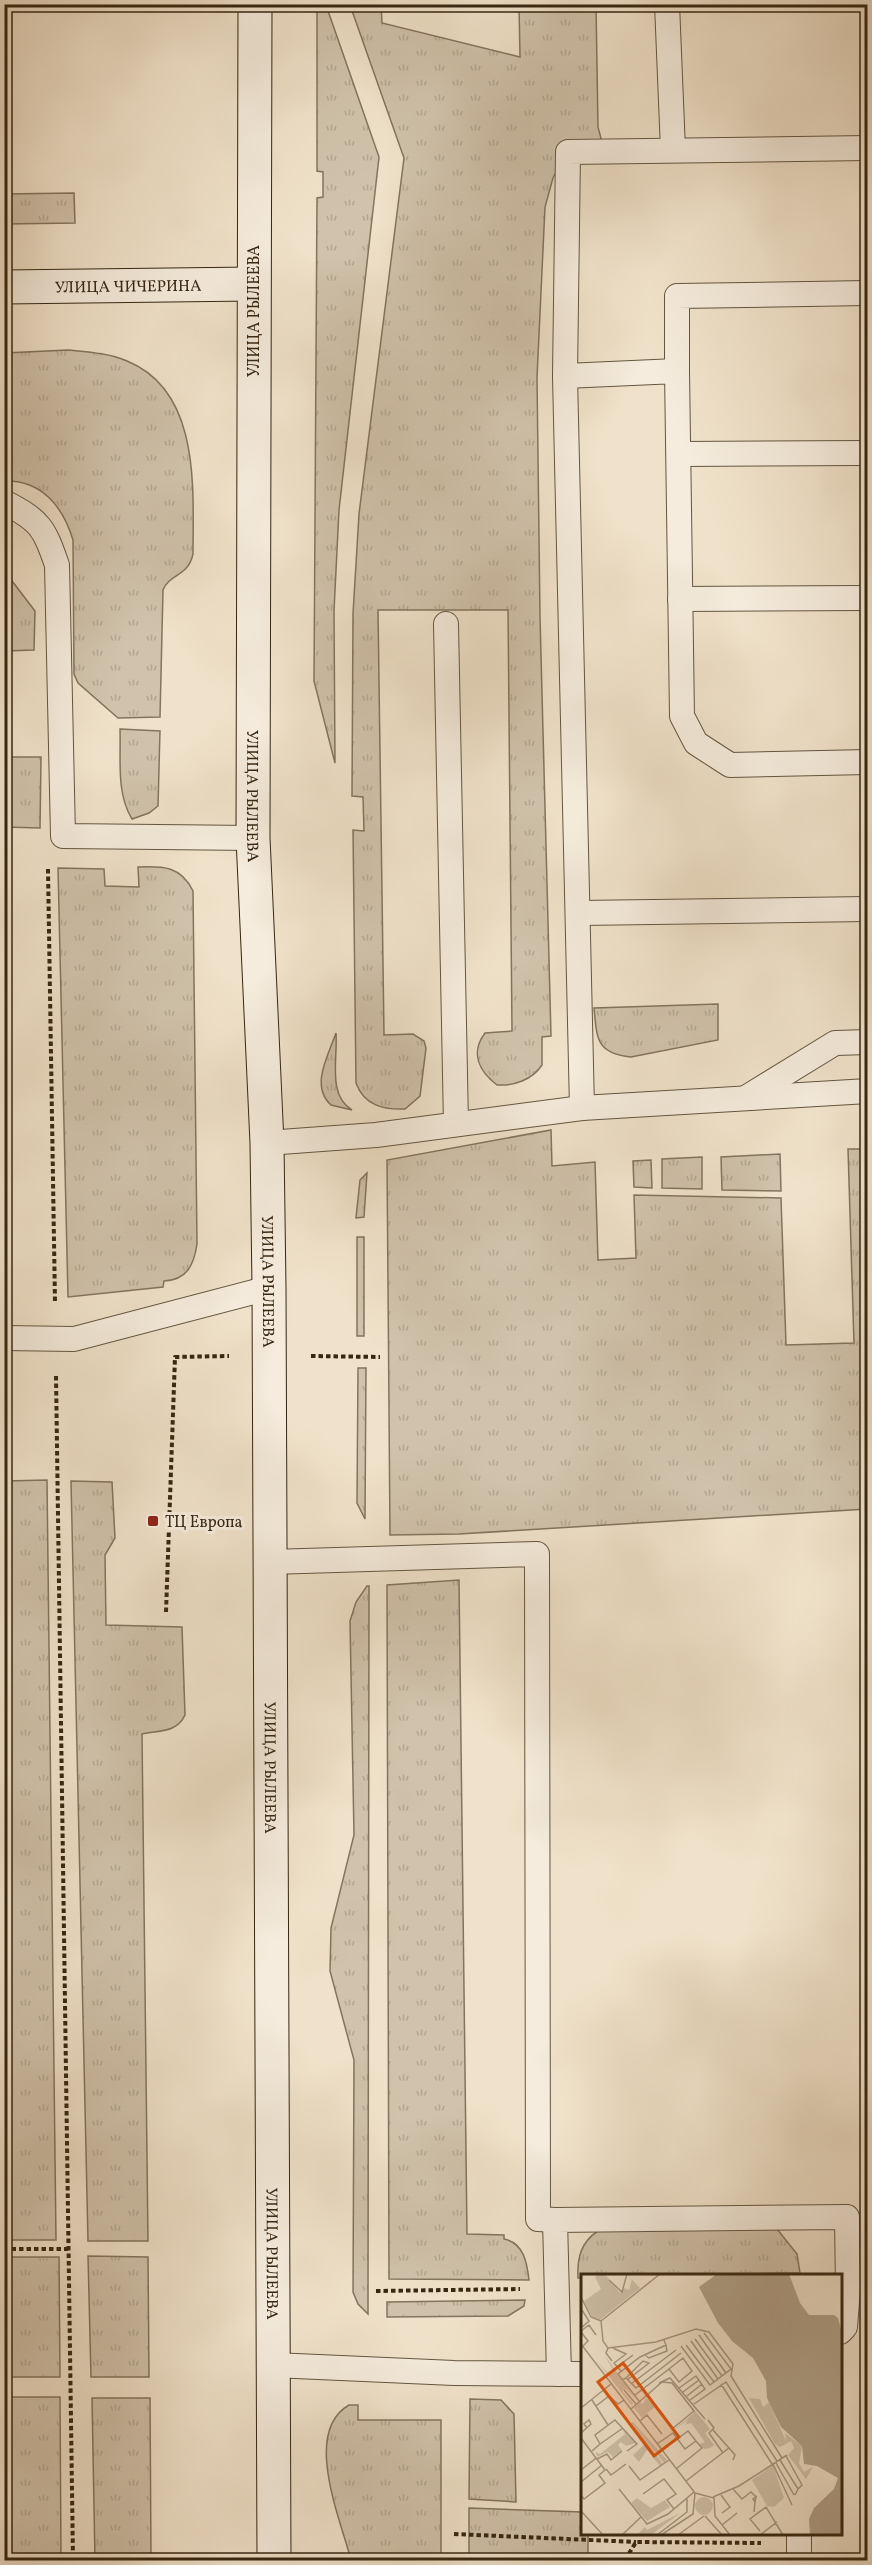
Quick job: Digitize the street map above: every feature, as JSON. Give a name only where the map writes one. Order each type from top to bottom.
[{"type":"main road","name":"УЛИЦА РЫЛЕЕВА","points":[[255,4],[252,284],[254,838],[267,1143],[274,2560]]},
{"type":"main road","name":"УЛИЦА ЧИЧЕРИНА","points":[[4,287],[252,284]]},
{"type":"lane","points":[[667,4],[673,150]]},
{"type":"lane","points":[[582,1108],[565,376],[568,152],[867,148]]},
{"type":"lane","points":[[867,294],[676,296],[682,716],[696,743],[730,765],[867,762]]},
{"type":"lane","points":[[565,376],[677,371]]},
{"type":"lane","points":[[679,454],[867,453]]},
{"type":"lane","points":[[4,502],[26,513],[45,530],[57,565],[63,836],[254,838]]},
{"type":"lane","points":[[680,599],[867,598]]},
{"type":"lane","points":[[446,624],[456,1124]]},
{"type":"lane","points":[[579,913],[867,909]]},
{"type":"lane","points":[[745,1098],[835,1043],[867,1042]]},
{"type":"lane","points":[[267,1143],[376,1135],[582,1108],[867,1091]]},
{"type":"lane","points":[[4,1338],[74,1339],[268,1288]]},
{"type":"lane","points":[[270,1562],[537,1554],[538,2219],[847,2217],[858,2289],[842,2330]]},
{"type":"lane","points":[[273,2365],[454,2373],[571,2374],[557,2288],[555,2220]]},
{"type":"path","points":[[63,836],[48,847],[73,2560]]},
{"type":"path","points":[[166,1612],[175,1357],[380,1357]]},
{"type":"path","points":[[4,2249],[68,2249]]},
{"type":"path","points":[[376,2291],[557,2288]]},
{"type":"path","points":[[454,2534],[799,2546]]},
{"type":"path","points":[[625,2560],[636,2542]]},
{"type":"green space","points":[[317,5],[326,5],[379,157],[339,510],[334,611],[335,763],[314,681],[317,198],[323,197],[323,172],[317,171]]},
{"type":"green space","points":[[350,5],[381,5],[382,23],[520,57],[519,5],[596,5],[598,127],[602,142],[560,165],[553,178],[545,207],[537,377],[540,617],[551,1036],[542,1037],[542,1065],[533,1075],[522,1081],[497,1085],[481,1068],[477,1055],[480,1040],[485,1033],[512,1031],[508,610],[378,610],[384,1035],[413,1034],[424,1041],[426,1048],[420,1096],[405,1109],[375,1105],[364,1096],[356,1083],[353,830],[364,831],[363,797],[352,796],[353,614],[359,514],[404,158]]},
{"type":"green space","points":[[74,193],[75,223],[5,224],[5,194]]},
{"type":"green space","points":[[68,350],[120,358],[151,375],[169,395],[180,418],[188,444],[192,472],[193,554],[187,567],[170,580],[163,590],[160,717],[118,718],[78,683],[74,674],[73,540],[69,528],[57,507],[40,491],[30,485],[5,481],[5,353]]},
{"type":"green space","points":[[6,573],[35,611],[34,650],[5,651]]},
{"type":"green space","points":[[120,729],[160,731],[158,806],[149,813],[132,819],[121,787]]},
{"type":"green space","points":[[5,757],[41,757],[40,828],[5,827]]},
{"type":"green space","points":[[138,867],[163,868],[177,872],[193,891],[197,1244],[188,1270],[178,1278],[164,1281],[163,1287],[68,1297],[58,868],[104,869],[105,886],[139,887]]},
{"type":"green space","points":[[718,1004],[718,1040],[631,1057],[619,1055],[605,1048],[600,1043],[596,1028],[594,1008]]},
{"type":"green space","points":[[336,1033],[336,1086],[344,1103],[352,1110],[331,1105],[322,1089],[321,1080],[325,1061]]},
{"type":"green space","points":[[551,1130],[552,1166],[595,1162],[598,1260],[636,1258],[634,1195],[781,1198],[786,1345],[854,1343],[848,1149],[867,1149],[867,1509],[459,1534],[390,1535],[387,1160]]},
{"type":"green space","points":[[780,1154],[781,1191],[722,1190],[721,1157]]},
{"type":"green space","points":[[702,1157],[702,1189],[662,1188],[662,1159]]},
{"type":"green space","points":[[651,1160],[652,1188],[634,1187],[633,1161]]},
{"type":"green space","points":[[367,1173],[364,1217],[356,1218],[360,1180]]},
{"type":"green space","points":[[357,1237],[364,1237],[364,1336],[357,1336]]},
{"type":"green space","points":[[358,1368],[366,1368],[365,1519],[357,1503]]},
{"type":"green space","points":[[47,1480],[56,2240],[5,2240],[5,1481]]},
{"type":"green space","points":[[71,1481],[112,1482],[115,1538],[105,1555],[106,1625],[182,1627],[185,1715],[182,1721],[172,1728],[142,1734],[148,2241],[88,2241]]},
{"type":"green space","points":[[459,1580],[467,2234],[504,2235],[504,2239],[511,2241],[520,2249],[529,2280],[389,2279],[387,1585]]},
{"type":"green space","points":[[369,1586],[368,2314],[358,2304],[353,2292],[354,2060],[330,1971],[331,1928],[354,1835],[350,1621],[356,1602]]},
{"type":"green space","points":[[777,2229],[797,2254],[800,2273],[581,2274],[581,2278],[578,2278],[581,2251],[592,2235],[598,2231]]},
{"type":"green space","points":[[88,2256],[148,2257],[149,2377],[91,2377]]},
{"type":"green space","points":[[5,2257],[59,2257],[60,2377],[5,2377]]},
{"type":"green space","points":[[525,2300],[524,2306],[508,2316],[387,2317],[387,2302]]},
{"type":"green space","points":[[5,2397],[60,2397],[61,2560],[5,2560]]},
{"type":"green space","points":[[92,2398],[150,2398],[151,2560],[95,2560]]},
{"type":"green space","points":[[470,2399],[501,2400],[514,2414],[516,2502],[469,2499]]},
{"type":"green space","points":[[349,2405],[358,2405],[358,2420],[441,2420],[441,2560],[351,2560],[334,2500],[326,2455],[328,2435],[335,2418]]},
{"type":"green space","points":[[469,2508],[581,2512],[581,2535],[588,2535],[588,2560],[469,2560]]},
{"type":"place","name":"ТЦ Европа","points":[[153,1521]]}]
